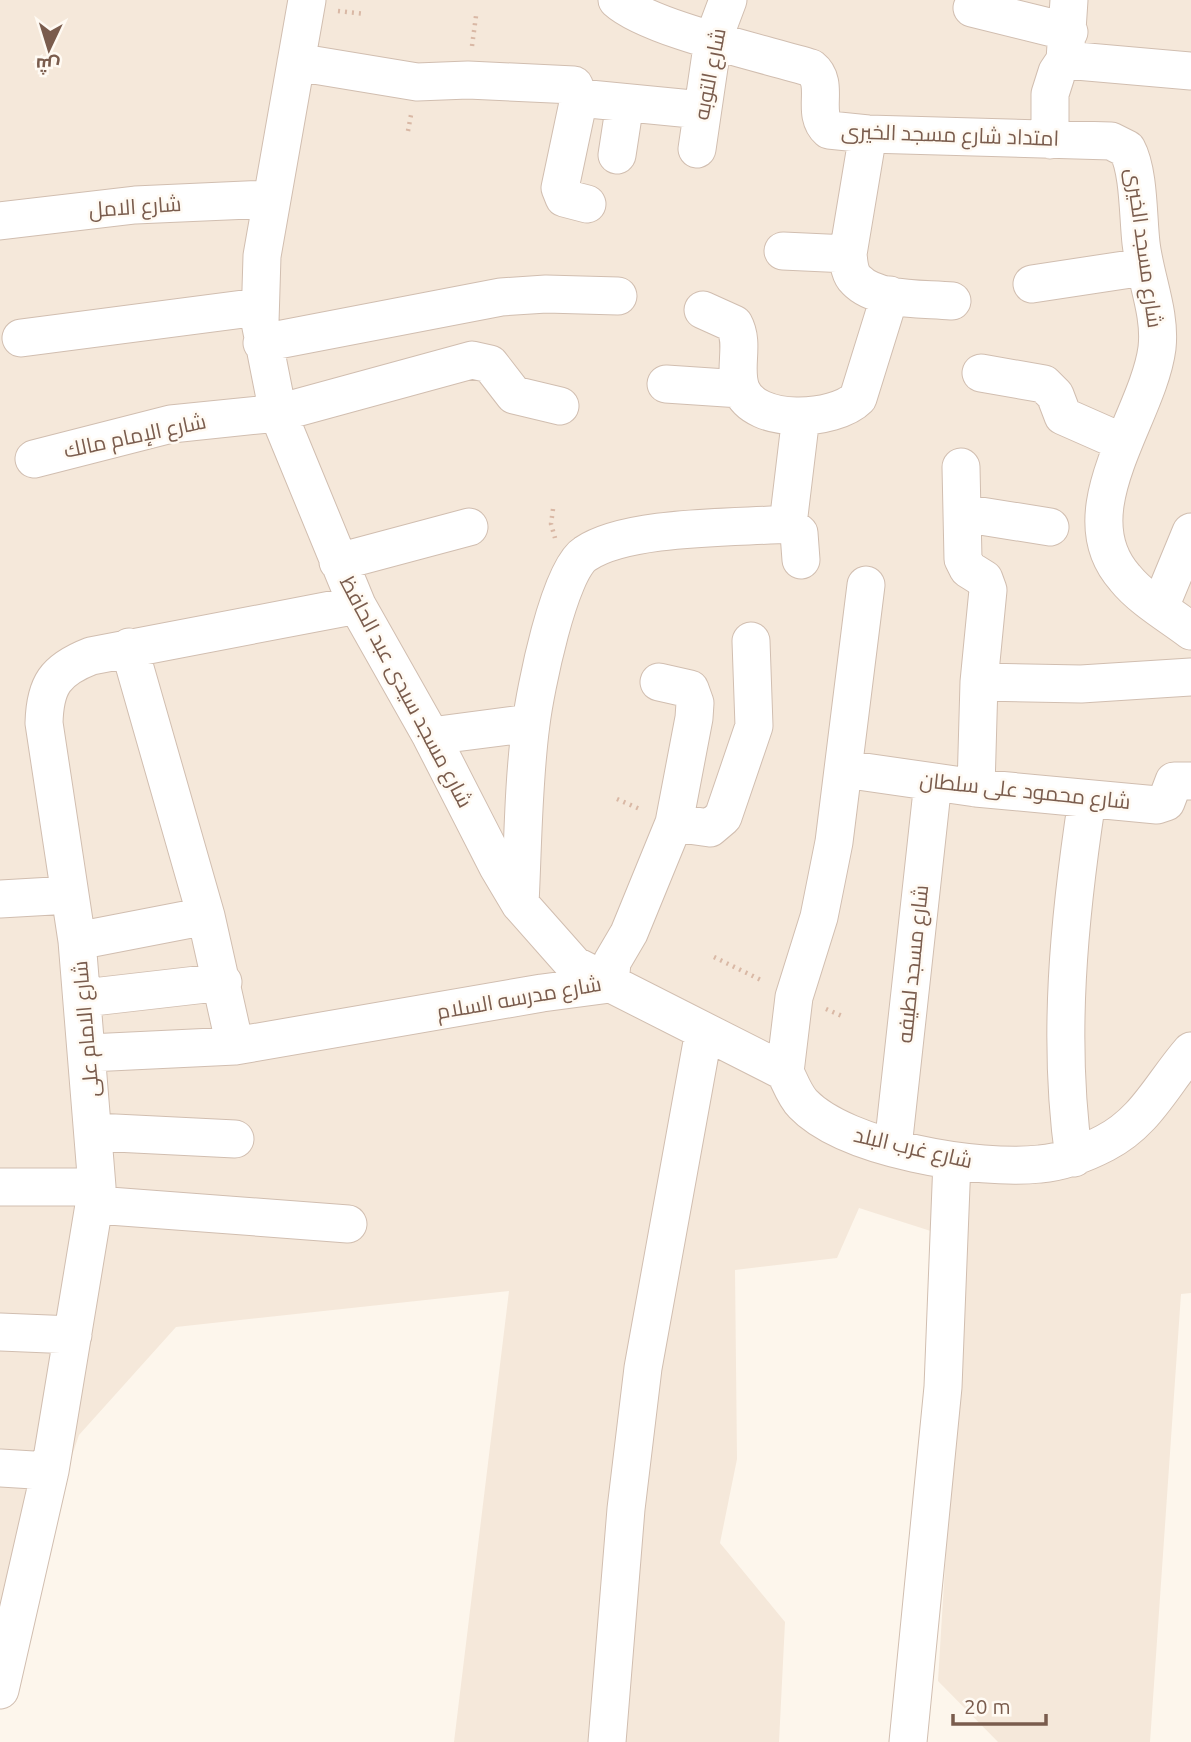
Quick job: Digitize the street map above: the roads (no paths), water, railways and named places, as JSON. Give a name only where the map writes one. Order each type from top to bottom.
[{"type":"street","name":"شارع مسجد سيدى عبد الحافظ","points":[[307,0],[270,199],[260,307],[262,343],[278,413],[357,605],[431,736],[498,867],[520,904],[574,965],[785,1072]]},
{"type":"street","name":"امتداد شارع مسجد الخيرى","points":[[617,0],[633,12],[713,40],[811,68],[821,81],[820,111],[824,125],[837,132],[1111,141],[1124,146],[1130,155]]},
{"type":"street","name":"شارع التوبه","points":[[697,149],[713,40],[728,0]]},
{"type":"street","points":[[972,8],[1068,31],[1191,71]]},
{"type":"street","points":[[1050,140],[1051,85],[1068,31]]},
{"type":"street","points":[[296,62],[417,82],[568,83],[577,87],[579,98],[560,188],[564,198],[587,204]]},
{"type":"street","points":[[579,98],[702,110]]},
{"type":"street","points":[[617,155],[625,103]]},
{"type":"street","points":[[868,134],[848,254],[855,279],[871,289],[890,295],[952,300]]},
{"type":"street","name":"شارع مسجد الخيرى","points":[[1130,155],[1144,267],[1157,325],[1157,348],[1147,386],[1122,442],[1109,485],[1104,517],[1107,543],[1114,563],[1126,580],[1191,631]]},
{"type":"street","name":"شارع الامل","points":[[0,221],[135,205],[270,199]]},
{"type":"street","points":[[783,251],[848,254]]},
{"type":"street","points":[[1032,284],[1144,267]]},
{"type":"street","points":[[262,343],[526,295],[618,296]]},
{"type":"street","points":[[666,384],[741,389],[761,409],[773,414],[801,416],[837,411],[851,406],[858,398],[890,295]]},
{"type":"street","points":[[21,338],[260,307]]},
{"type":"street","points":[[703,310],[730,320],[737,329],[741,389]]},
{"type":"street","points":[[421,313],[425,373]]},
{"type":"street","name":"شارع الإمام مالك","points":[[34,459],[171,424],[278,413],[472,360],[485,361],[514,395],[560,406]]},
{"type":"street","points":[[982,373],[1044,384],[1055,395],[1063,416],[1122,442]]},
{"type":"street","points":[[788,524],[801,416]]},
{"type":"street","points":[[961,467],[964,565],[981,575],[988,590],[979,682],[975,788]]},
{"type":"street","points":[[962,513],[1050,527]]},
{"type":"street","points":[[520,904],[531,723],[565,582],[582,555],[618,540],[658,533],[788,524],[799,533],[801,560]]},
{"type":"street","points":[[338,562],[469,527]]},
{"type":"street","points":[[1160,607],[1191,532]]},
{"type":"street","points":[[785,1072],[794,997],[827,882],[844,769],[866,584]]},
{"type":"street","name":"شارع الامام على","points":[[0,1690],[13,1575],[50,1471],[97,1196],[95,1132],[84,998],[78,941],[44,723],[45,701],[59,672],[70,664],[129,647],[357,605]]},
{"type":"street","points":[[674,823],[710,828],[723,817],[754,726],[751,641]]},
{"type":"street","points":[[129,647],[206,916],[223,982],[235,1046]]},
{"type":"street","points":[[979,682],[1081,684],[1191,677]]},
{"type":"street","name":"شارع مدرسه السلام","points":[[89,1053],[235,1046],[542,993],[610,984],[612,962],[629,933],[674,823],[695,703],[690,689],[659,682]]},
{"type":"street","points":[[431,736],[531,723]]},
{"type":"street","name":"شارع محمود على سلطان","points":[[844,769],[975,788],[1162,805],[1169,797],[1174,781],[1191,781]]},
{"type":"street","name":"شارع مسجد لطيفه","points":[[893,1147],[933,782]]},
{"type":"street","points":[[1074,1158],[1066,1077],[1067,999],[1071,906],[1087,800]]},
{"type":"street","points":[[0,900],[70,895]]},
{"type":"street","points":[[78,941],[206,916]]},
{"type":"street","points":[[84,998],[223,982]]},
{"type":"street","points":[[607,1742],[626,1509],[643,1368],[704,1031]]},
{"type":"street","name":"شارع غرب البلد","points":[[785,1072],[801,1103],[819,1118],[843,1131],[893,1147],[952,1161],[1007,1166],[1074,1158],[1107,1142],[1136,1122],[1191,1051]]},
{"type":"street","points":[[95,1132],[235,1139]]},
{"type":"street","points":[[908,1742],[943,1387],[952,1161]]},
{"type":"street","points":[[0,1187],[348,1224]]},
{"type":"street","points":[[0,1332],[74,1335]]},
{"type":"street","points":[[0,1468],[50,1471]]}]
